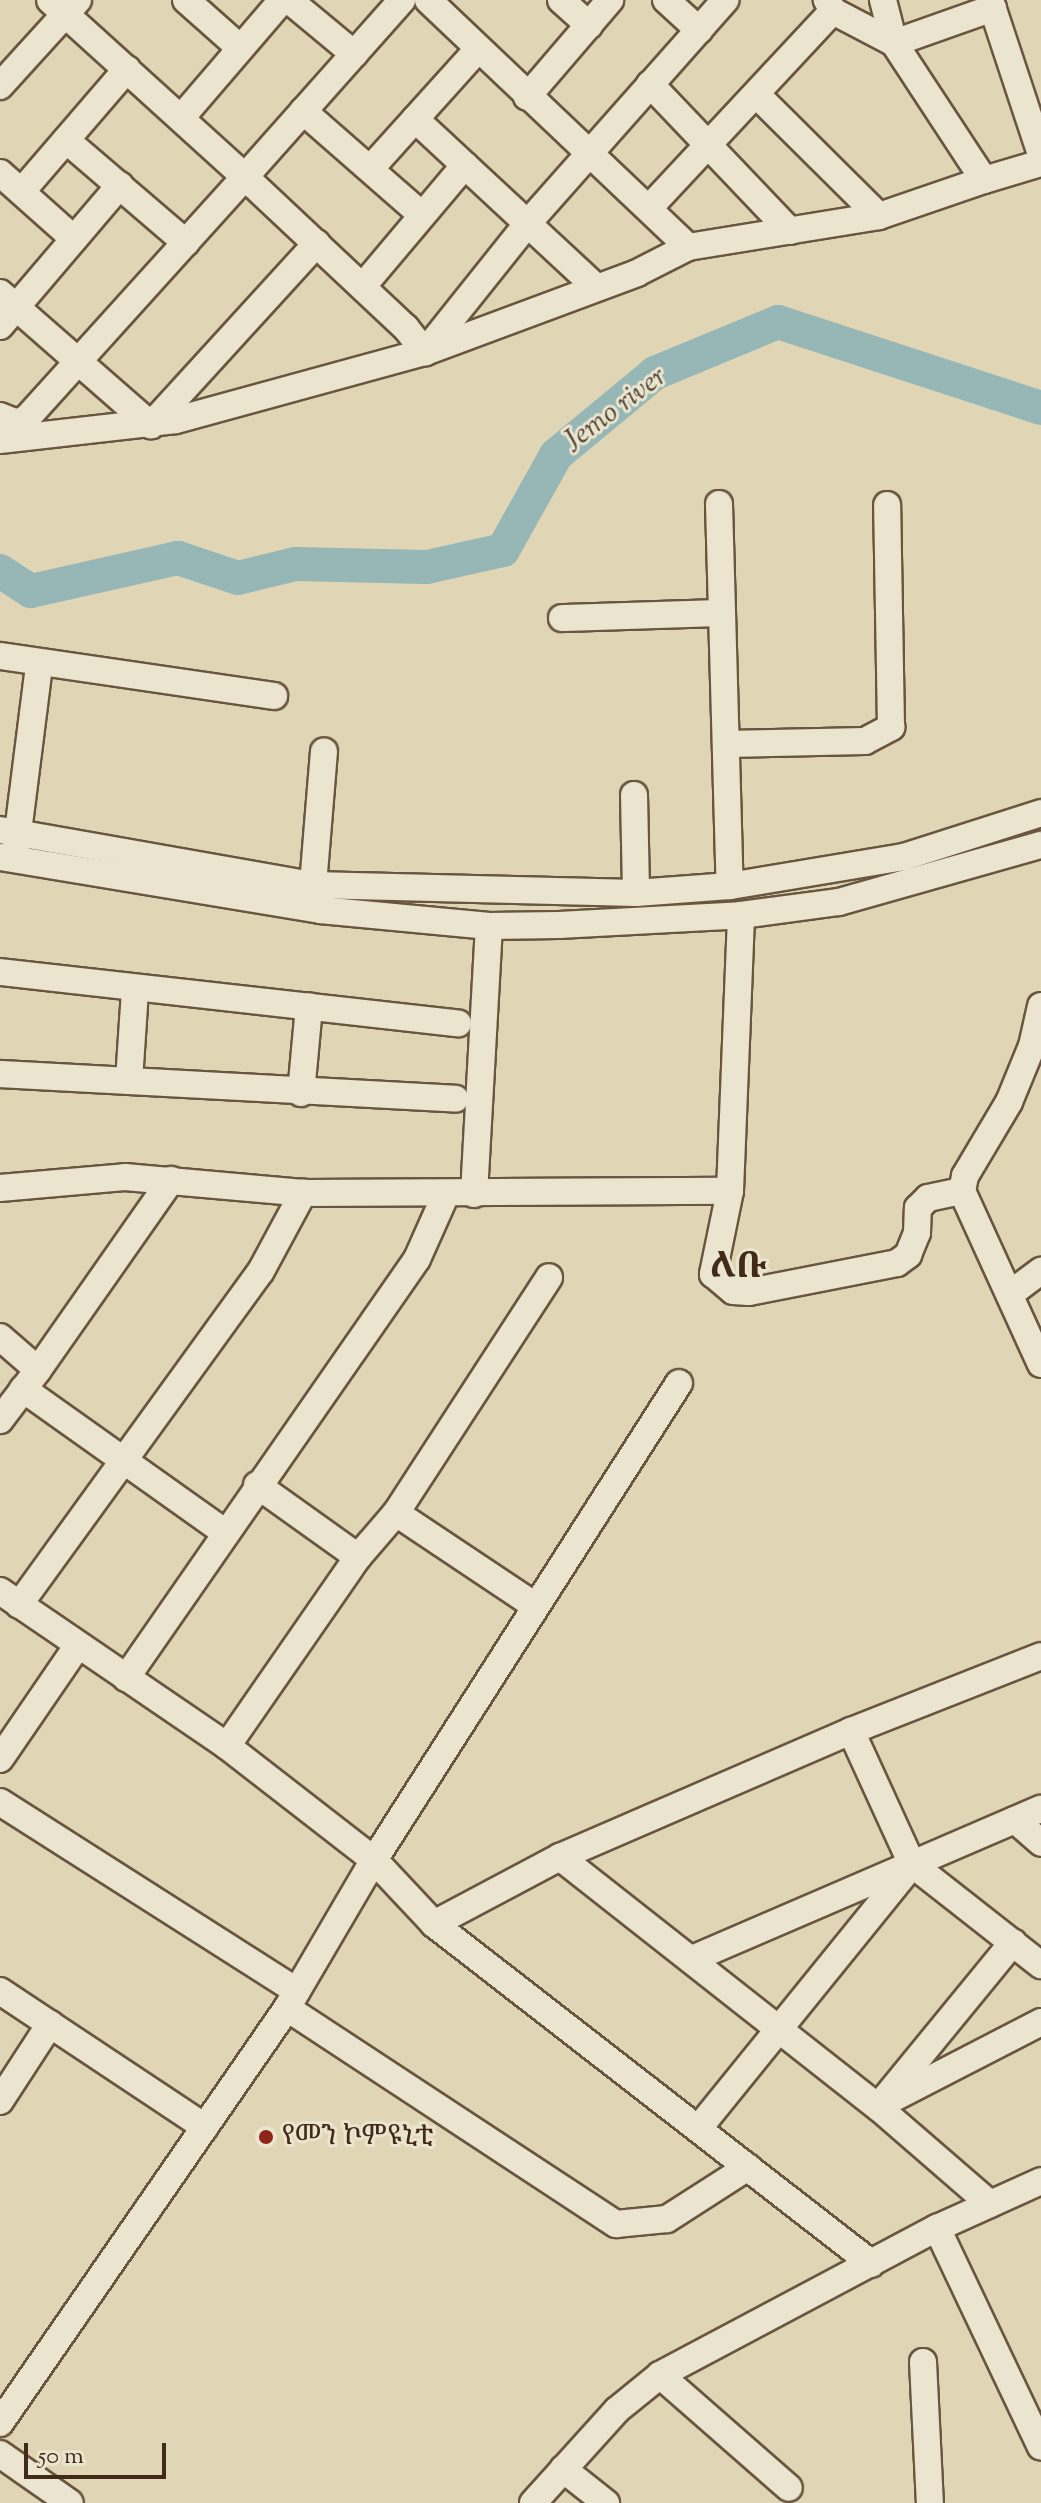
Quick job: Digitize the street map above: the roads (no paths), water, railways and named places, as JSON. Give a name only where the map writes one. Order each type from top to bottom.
[{"type":"street","points":[[181,118],[282,0]]},
{"type":"street","points":[[289,0],[354,54]]},
{"type":"street","points":[[11,429],[77,365],[402,0]]},
{"type":"street","points":[[428,0],[527,97],[650,207],[688,247]]},
{"type":"street","points":[[561,0],[589,25]]},
{"type":"street","points":[[527,97],[610,0]]},
{"type":"street","points":[[666,0],[699,30]]},
{"type":"street","points":[[425,352],[528,223],[725,0]]},
{"type":"street","points":[[883,0],[894,43],[984,180]]},
{"type":"street","points":[[190,1],[240,48]]},
{"type":"street","points":[[894,43],[992,4],[1041,154]]},
{"type":"street","points":[[2,80],[65,5],[127,69],[363,286],[425,352]]},
{"type":"street","points":[[650,207],[757,95],[830,6],[894,43]]},
{"type":"street","points":[[371,168],[478,49]]},
{"type":"street","points":[[22,191],[127,69]]},
{"type":"street","points":[[650,84],[712,145],[790,231]]},
{"type":"street","points":[[757,95],[879,216]]},
{"type":"street","points":[[303,111],[422,215]]},
{"type":"street","points":[[415,119],[596,287]]},
{"type":"street","points":[[66,140],[186,243]]},
{"type":"street","points":[[11,429],[151,425],[425,352],[596,287],[688,247],[879,216],[1041,163]]},
{"type":"street","points":[[363,286],[465,165]]},
{"type":"street","points":[[0,173],[74,239]]},
{"type":"street","points":[[120,185],[74,239],[5,309],[151,425]]},
{"type":"street","points":[[151,425],[317,243]]},
{"type":"street","points":[[719,504],[730,886]]},
{"type":"street","points":[[726,744],[865,741],[891,727],[887,505]]},
{"type":"street","points":[[562,618],[722,613]]},
{"type":"street","points":[[0,656],[39,665],[274,696]]},
{"type":"street","points":[[8,845],[39,665]]},
{"type":"street","points":[[313,885],[324,751]]},
{"type":"street","points":[[634,795],[636,893]]},
{"type":"street","points":[[8,845],[313,885],[636,893],[730,886],[904,857],[1041,813]]},
{"type":"street","points":[[8,845],[320,910],[489,926],[741,915],[895,889],[1041,845]]},
{"type":"street","points":[[741,915],[730,1191],[713,1274],[733,1291],[749,1292],[897,1263],[908,1255],[917,1233],[918,1208],[928,1198],[962,1191]]},
{"type":"street","points":[[474,1194],[489,926]]},
{"type":"street","points":[[0,972],[135,990],[458,1023]]},
{"type":"street","points":[[129,1081],[135,990]]},
{"type":"street","points":[[301,1093],[309,1006]]},
{"type":"street","points":[[962,1191],[1037,1046],[1041,1006]]},
{"type":"street","points":[[0,1074],[301,1093],[455,1099]]},
{"type":"street","points":[[0,1188],[125,1177],[303,1193],[730,1191]]},
{"type":"street","points":[[0,1420],[171,1180]]},
{"type":"street","points":[[962,1191],[1041,1364]]},
{"type":"street","points":[[303,1193],[261,1271],[126,1463],[9,1598],[227,1746],[374,1860],[434,1924],[872,2264]]},
{"type":"street","points":[[126,1678],[223,1531],[417,1259],[446,1194]]},
{"type":"street","points":[[1010,1294],[1041,1271]]},
{"type":"street","points":[[227,1746],[358,1557],[396,1513],[549,1277]]},
{"type":"street","points":[[0,1337],[30,1380],[126,1463],[223,1531]]},
{"type":"street","points":[[0,2423],[292,2000],[374,1860],[534,1605],[679,1383]]},
{"type":"street","points":[[257,1485],[358,1557]]},
{"type":"street","points":[[396,1513],[534,1605]]},
{"type":"street","points":[[0,1759],[78,1645]]},
{"type":"street","points":[[434,1924],[560,1857],[851,1731],[1041,1656]]},
{"type":"street","points":[[851,1731],[912,1864],[1041,1965]]},
{"type":"street","points":[[0,1802],[616,2224],[667,2219],[748,2167]]},
{"type":"street","points":[[692,1959],[1041,1809]]},
{"type":"street","points":[[1015,1820],[1041,1843]]},
{"type":"street","points":[[560,1857],[878,2107],[990,2204]]},
{"type":"street","points":[[698,2129],[782,2030],[912,1864]]},
{"type":"street","points":[[878,2107],[1013,1942]]},
{"type":"street","points":[[0,1991],[205,2127]]},
{"type":"street","points":[[878,2107],[1041,2022]]},
{"type":"street","points":[[0,2101],[50,2024]]},
{"type":"street","points":[[533,2503],[617,2410],[660,2375],[937,2228],[1041,2181]]},
{"type":"street","points":[[937,2228],[1041,2447]]},
{"type":"street","points":[[923,2362],[930,2503]]},
{"type":"street","points":[[660,2375],[789,2488]]},
{"type":"street","points":[[0,2454],[70,2503]]},
{"type":"street","points":[[563,2469],[606,2503]]},
{"type":"waterway","name":"Jemo river","points":[[0,571],[31,591],[178,558],[238,578],[295,564],[427,567],[503,550],[556,455],[655,373],[778,322],[1041,408]]},
{"type":"place","name":"የመን ኮምዩኒቲ","points":[[266,2137]]},
{"type":"district","name":"ለቡ","points":[[738,1269]]}]
